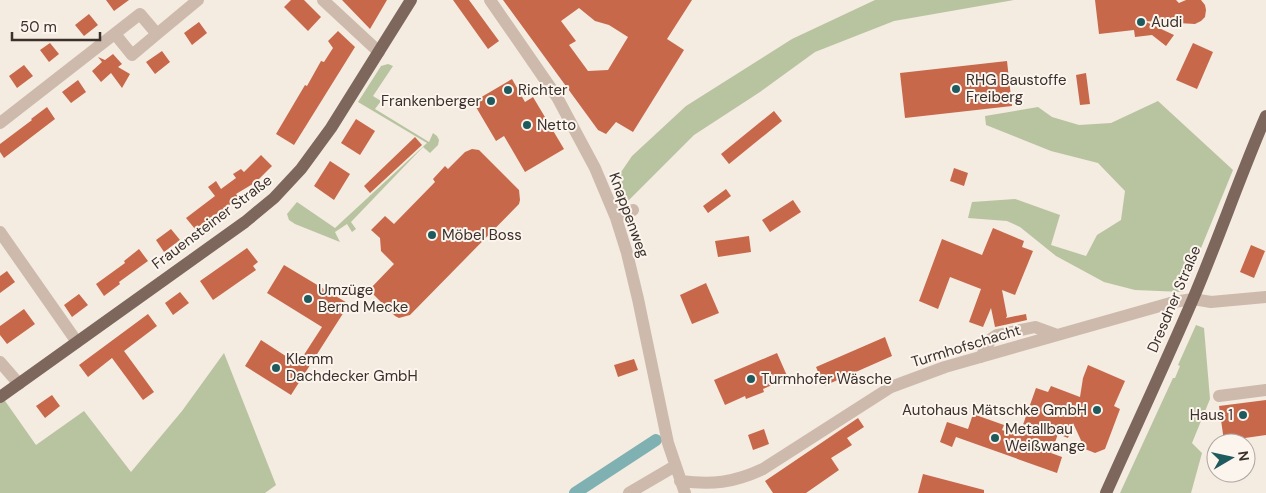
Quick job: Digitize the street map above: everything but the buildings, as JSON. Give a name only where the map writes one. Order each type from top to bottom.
[{"type":"main road","name":"Frauensteiner Straße","points":[[0,397],[245,222],[274,198],[301,169],[331,128],[412,0]]},
{"type":"main road","name":"Dresdner Straße","points":[[1106,493],[1193,299],[1266,116]]},
{"type":"street","points":[[115,34],[132,55],[198,0]]},
{"type":"street","points":[[322,0],[379,52]]},
{"type":"street","name":"Knappenweg","points":[[490,0],[557,97],[594,168],[616,218],[638,298],[664,428],[685,493]]},
{"type":"street","points":[[0,123],[140,14],[157,34]]},
{"type":"street","points":[[616,218],[633,210]]},
{"type":"street","points":[[0,232],[77,342]]},
{"type":"street","name":"Turmhofschacht","points":[[680,480],[713,483],[736,480],[763,470],[891,387],[944,367],[1174,302],[1193,299],[1211,302],[1266,297]]},
{"type":"street","points":[[0,362],[19,384]]},
{"type":"street","points":[[1218,396],[1266,390]]},
{"type":"street","points":[[629,493],[675,466]]},
{"type":"green space","points":[[875,0],[1014,0],[894,21],[815,52],[760,92],[694,135],[628,201],[617,178],[632,156],[686,106],[792,39]]},
{"type":"green space","points":[[388,64],[393,66],[373,96],[381,101],[375,109],[429,142],[433,133],[439,140],[438,145],[430,153],[423,147],[351,222],[356,229],[352,232],[347,224],[335,232],[340,242],[295,224],[289,220],[287,214],[297,202],[335,228],[427,143],[358,102],[381,66]]},
{"type":"green space","points":[[1158,101],[1233,170],[1183,292],[1135,290],[1104,282],[1056,256],[1020,227],[1007,221],[968,218],[972,202],[1015,199],[1060,215],[1051,245],[1086,256],[1097,235],[1121,220],[1125,191],[1098,163],[1051,151],[986,125],[985,116],[1038,107],[1052,117],[1079,125],[1111,123]]},
{"type":"green space","points":[[1196,325],[1204,328],[1210,399],[1192,443],[1202,453],[1191,493],[1120,493],[1173,378],[1175,378],[1180,366],[1178,365]]},
{"type":"green space","points":[[224,353],[276,485],[265,493],[0,493],[0,400],[3,398],[36,445],[84,411],[131,472],[182,411]]},
{"type":"waterway","points":[[575,493],[656,440]]},
{"type":"place","name":"Audi","points":[[1141,22]]},
{"type":"place","name":"RHG Baustoffe Freiberg","points":[[956,89]]},
{"type":"place","name":"Richter","points":[[508,90]]},
{"type":"place","name":"Frankenberger","points":[[491,101]]},
{"type":"place","name":"Netto","points":[[527,125]]},
{"type":"place","name":"Möbel Boss","points":[[432,235]]},
{"type":"place","name":"Umzüge Bernd Mecke","points":[[308,299]]},
{"type":"place","name":"Klemm Dachdecker GmbH","points":[[276,368]]},
{"type":"place","name":"Turmhofer Wäsche","points":[[751,379]]},
{"type":"place","name":"Autohaus Mätschke GmbH","points":[[1097,410]]},
{"type":"place","name":"Haus 1","points":[[1243,415]]},
{"type":"place","name":"Metallbau Weißwange","points":[[995,438]]}]
